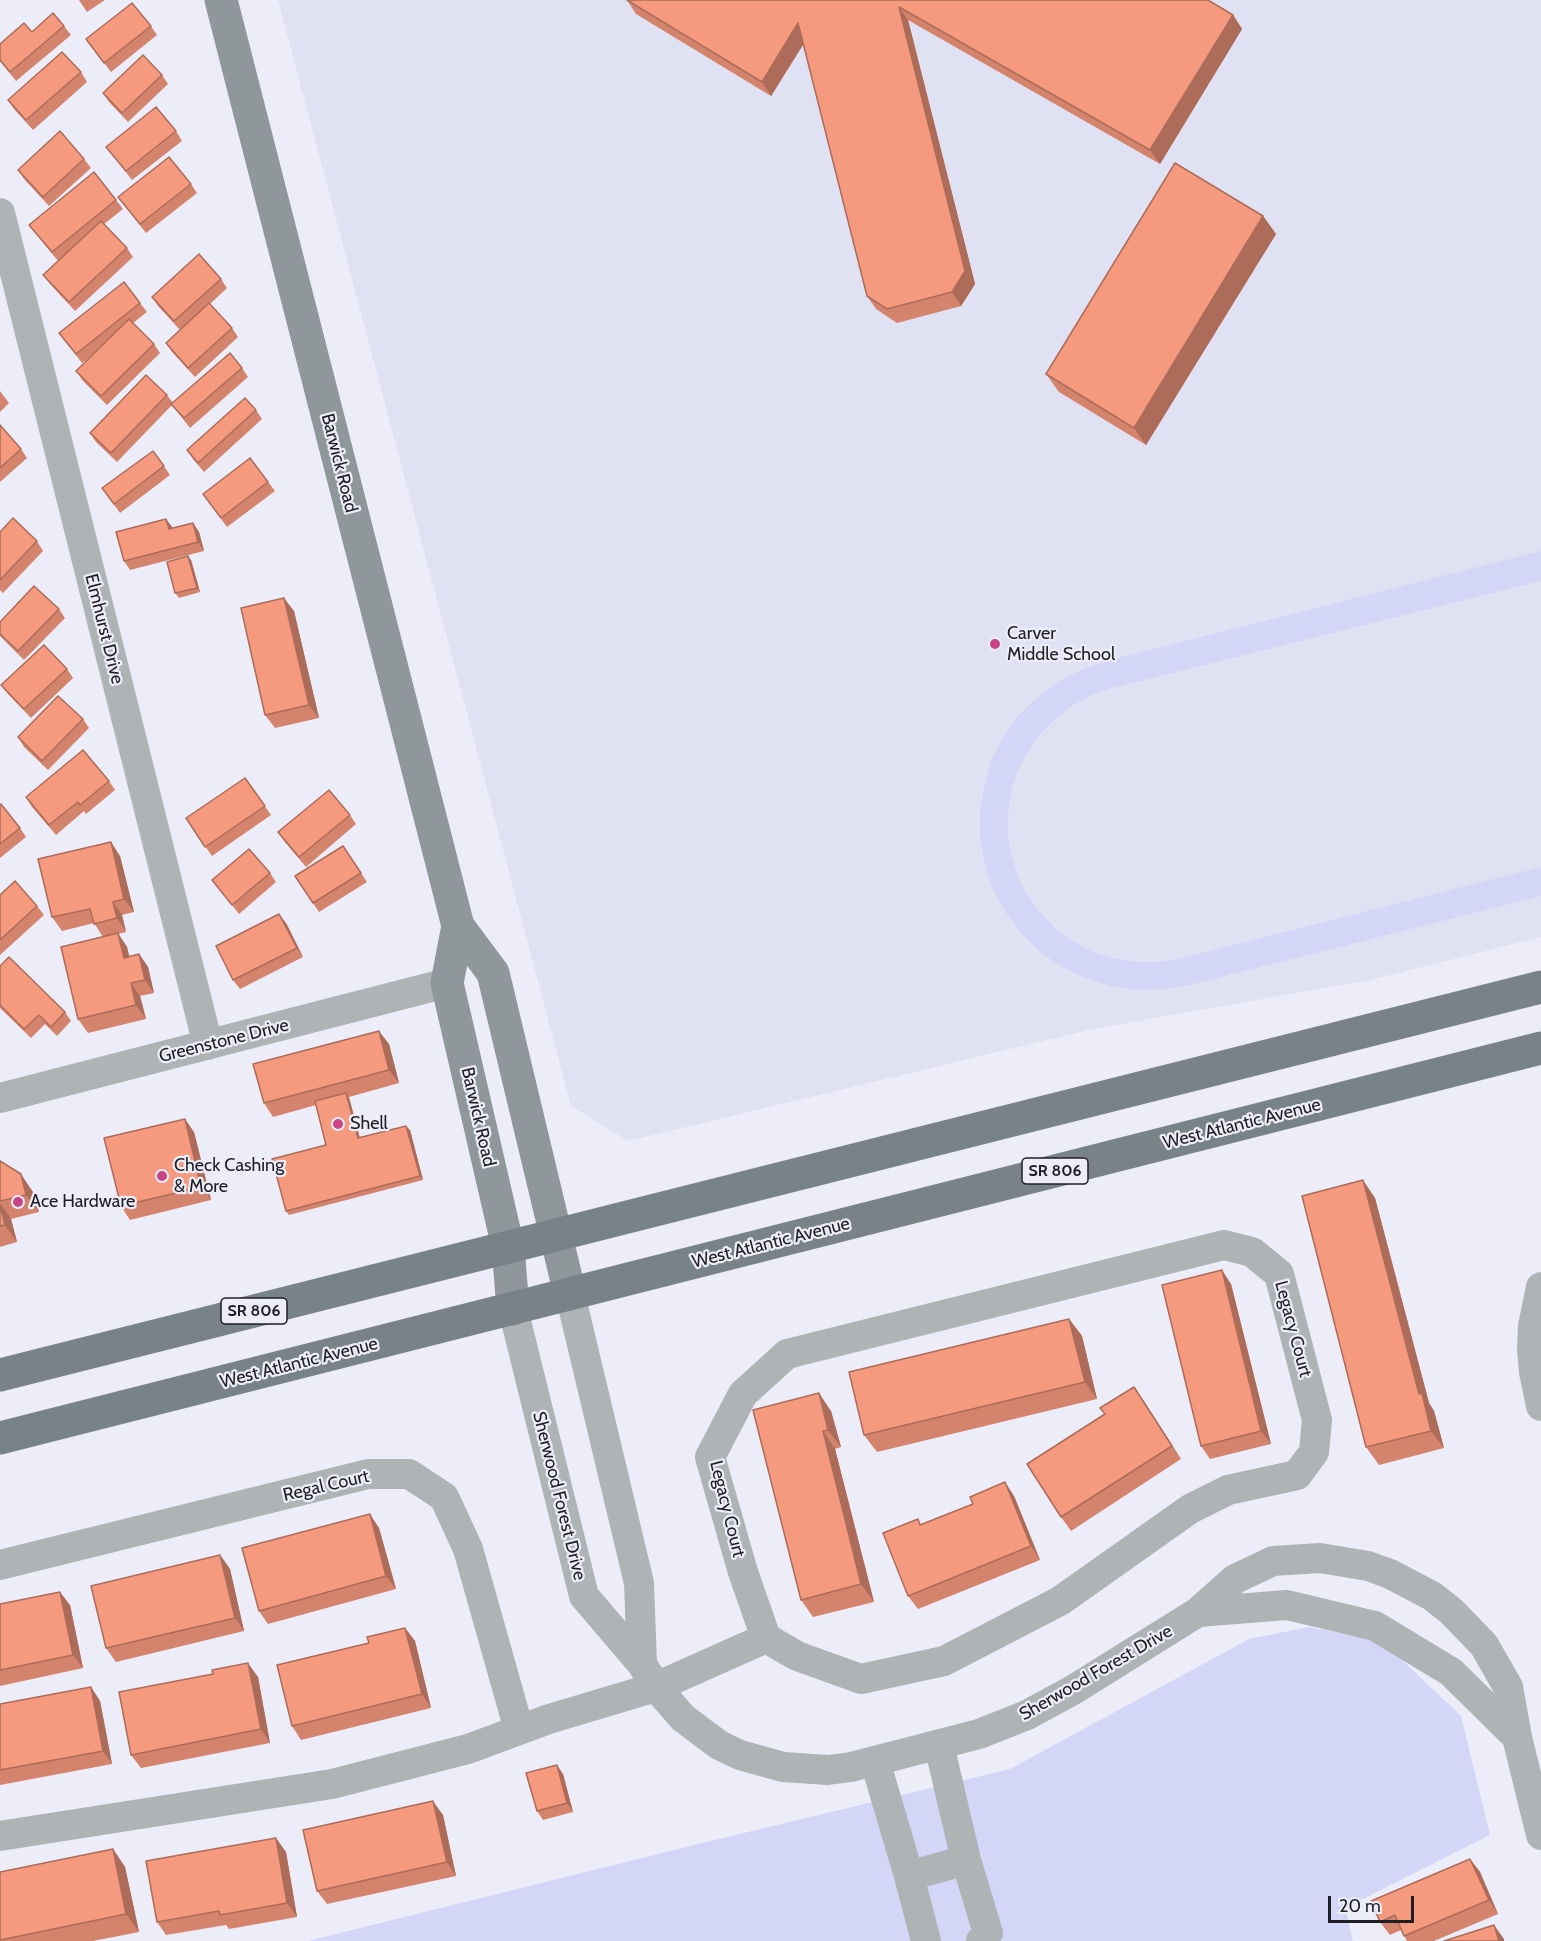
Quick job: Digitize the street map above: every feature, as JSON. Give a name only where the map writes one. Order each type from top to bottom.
[{"type":"main road","name":"SR 806","points":[[0,1375],[1541,987]]},
{"type":"main road","name":"West Atlantic Avenue","points":[[0,1438],[1541,1048]]},
{"type":"street","name":"Barwick Road","points":[[221,0],[458,926],[493,973],[570,1294]]},
{"type":"street","name":"Elmhurst Drive","points":[[0,213],[208,1045]]},
{"type":"street","name":"Barwick Road","points":[[458,926],[447,983],[508,1247],[513,1309]]},
{"type":"street","name":"Greenstone Drive","points":[[0,1098],[447,983]]},
{"type":"street","name":"Legacy Court","points":[[1224,1245],[1252,1252],[1279,1274],[1317,1420],[1314,1452],[1297,1475],[1228,1490],[1190,1509],[1060,1601],[944,1661],[861,1679],[797,1656],[766,1638],[743,1572],[710,1457],[743,1394],[786,1354],[1224,1245]]},
{"type":"street","points":[[1541,1287],[1536,1304],[1532,1349],[1541,1406]]},
{"type":"street","points":[[570,1294],[639,1583],[649,1675]]},
{"type":"street","name":"Sherwood Forest Drive","points":[[513,1309],[584,1596],[683,1718],[700,1732],[740,1755],[761,1762],[806,1770],[828,1770],[851,1767],[979,1734],[1027,1715],[1073,1690],[1198,1612],[1235,1579],[1273,1561],[1320,1558],[1368,1566],[1390,1574],[1432,1596],[1451,1611],[1484,1645],[1508,1687],[1517,1737],[1541,1835]]},
{"type":"street","name":"Regal Court","points":[[0,1565],[368,1474],[409,1474],[444,1497],[468,1549],[519,1730]]},
{"type":"street","name":"Sherwood Forest Drive","points":[[1198,1612],[1287,1605],[1375,1626],[1451,1672],[1517,1737]]},
{"type":"street","points":[[0,1836],[333,1784],[468,1749],[649,1675],[766,1638]]},
{"type":"street","points":[[939,1745],[966,1860],[988,1933],[981,1941]]},
{"type":"street","points":[[875,1761],[926,1941]]},
{"type":"street","points":[[909,1876],[966,1860]]},
{"type":"shaded area","name":"Carver Middle School","points":[[278,0],[1541,0],[1541,937],[1370,980],[1093,1029],[628,1141],[571,1106]]},
{"type":"shaded area","points":[[1541,551],[1541,581],[1113,688],[1073,705],[1040,734],[1017,772],[1008,814],[1008,837],[1019,879],[1029,898],[1058,931],[1095,953],[1138,962],[1160,962],[1182,958],[1541,867],[1541,896],[1189,985],[1137,990],[1111,986],[1085,978],[1062,967],[1040,952],[1006,913],[993,890],[980,839],[980,813],[984,787],[991,761],[1018,716],[1058,682],[1106,661]]},
{"type":"shaded area","points":[[1309,1627],[1383,1642],[1461,1716],[1490,1835],[1345,1908],[1353,1941],[308,1941],[1010,1769],[1249,1639]]},
{"type":"building","points":[[627,0],[1208,0],[1233,15],[1150,150],[899,7],[965,271],[952,292],[887,309],[867,296],[798,23],[762,82]]},
{"type":"building","points":[[132,3],[151,26],[104,63],[86,39]]},
{"type":"building","points":[[53,13],[64,26],[10,72],[0,60],[0,44],[24,23],[32,32]]},
{"type":"building","points":[[62,52],[81,72],[26,120],[8,100]]},
{"type":"building","points":[[143,55],[162,75],[122,113],[103,93]]},
{"type":"building","points":[[156,107],[176,131],[126,171],[106,147]]},
{"type":"building","points":[[60,131],[84,159],[43,197],[18,170]]},
{"type":"building","points":[[169,157],[191,184],[140,224],[118,197]]},
{"type":"building","points":[[1175,163],[1263,216],[1134,428],[1046,374]]},
{"type":"building","points":[[94,172],[116,200],[52,252],[29,225]]},
{"type":"building","points":[[101,221],[127,248],[69,302],[43,275]]},
{"type":"building","points":[[199,254],[221,279],[174,321],[152,297]]},
{"type":"building","points":[[124,282],[140,303],[76,354],[59,333]]},
{"type":"building","points":[[209,303],[232,328],[188,368],[166,343]]},
{"type":"building","points":[[129,319],[154,344],[101,396],[76,371]]},
{"type":"building","points":[[230,353],[242,368],[184,418],[171,404]]},
{"type":"building","points":[[146,375],[167,395],[111,453],[90,433]]},
{"type":"building","points":[[245,398],[256,410],[198,463],[187,450]]},
{"type":"building","points":[[0,425],[21,449],[0,468]]},
{"type":"building","points":[[153,451],[164,466],[114,504],[102,488]]},
{"type":"building","points":[[250,458],[268,482],[221,518],[203,494]]},
{"type":"building","points":[[13,518],[37,541],[0,580],[0,532]]},
{"type":"building","points":[[166,519],[169,529],[193,523],[198,542],[124,561],[116,532]]},
{"type":"building","points":[[188,556],[197,588],[175,593],[167,562]]},
{"type":"building","points":[[34,586],[59,609],[18,651],[0,634],[0,622]]},
{"type":"building","points":[[284,598],[309,705],[265,715],[241,608]]},
{"type":"building","points":[[44,645],[67,669],[24,709],[1,685]]},
{"type":"building","points":[[58,696],[83,719],[42,761],[18,737]]},
{"type":"building","points":[[83,750],[109,781],[80,805],[78,802],[49,825],[26,797]]},
{"type":"building","points":[[245,778],[265,806],[205,847],[186,818]]},
{"type":"building","points":[[329,790],[350,815],[299,857],[278,832]]},
{"type":"building","points":[[0,805],[20,828],[0,844]]},
{"type":"building","points":[[111,842],[124,899],[113,902],[117,918],[94,924],[90,909],[52,917],[38,859]]},
{"type":"building","points":[[343,846],[361,873],[313,903],[295,876]]},
{"type":"building","points":[[249,849],[270,873],[232,905],[212,880]]},
{"type":"building","points":[[15,881],[37,906],[0,940],[0,895]]},
{"type":"building","points":[[279,914],[297,948],[233,980],[216,946]]},
{"type":"building","points":[[118,933],[124,958],[139,954],[145,980],[131,983],[136,1005],[78,1019],[61,947]]},
{"type":"building","points":[[9,957],[65,1012],[51,1027],[39,1015],[24,1029],[0,1005],[0,966]]},
{"type":"building","points":[[379,1031],[389,1070],[264,1103],[253,1064]]},
{"type":"building","points":[[346,1093],[358,1138],[406,1126],[420,1176],[286,1211],[272,1159],[326,1145],[315,1101]]},
{"type":"building","name":"Check Cashing & More","points":[[185,1119],[201,1187],[121,1206],[104,1138]]},
{"type":"building","points":[[0,1161],[21,1174],[26,1195],[0,1201]]},
{"type":"building","points":[[1363,1180],[1419,1394],[1422,1393],[1431,1431],[1366,1447],[1302,1196]]},
{"type":"building","points":[[0,1205],[5,1225],[0,1226]]},
{"type":"building","points":[[1222,1270],[1261,1431],[1201,1446],[1162,1285]]},
{"type":"building","points":[[1069,1319],[1085,1382],[864,1435],[849,1372]]},
{"type":"building","points":[[1134,1387],[1172,1446],[1061,1517],[1027,1464],[1105,1414],[1100,1408]]},
{"type":"building","points":[[819,1393],[828,1430],[823,1431],[861,1584],[801,1600],[753,1410]]},
{"type":"building","points":[[1005,1482],[1031,1546],[908,1596],[883,1533],[918,1519],[920,1525],[973,1504],[970,1497]]},
{"type":"building","points":[[370,1514],[386,1576],[259,1611],[242,1548]]},
{"type":"building","points":[[220,1555],[235,1618],[106,1648],[91,1586]]},
{"type":"building","points":[[60,1592],[73,1655],[0,1670],[0,1604]]},
{"type":"building","points":[[405,1628],[422,1694],[292,1726],[277,1665],[369,1643],[367,1637]]},
{"type":"building","points":[[248,1663],[261,1729],[131,1755],[119,1692],[213,1674],[212,1670]]},
{"type":"building","points":[[91,1687],[103,1751],[0,1770],[0,1704]]},
{"type":"building","points":[[557,1765],[567,1803],[537,1811],[526,1773]]},
{"type":"building","points":[[433,1801],[447,1862],[317,1891],[303,1830]]},
{"type":"building","points":[[276,1838],[287,1903],[220,1915],[219,1911],[157,1922],[146,1861]]},
{"type":"building","points":[[113,1849],[126,1914],[0,1940],[0,1872]]},
{"type":"building","points":[[1470,1859],[1489,1900],[1404,1936],[1395,1915],[1380,1922],[1371,1901]]},
{"type":"building","points":[[1494,1925],[1499,1941],[1444,1941]]},
{"type":"place","name":"Carver Middle School","points":[[995,644]]},
{"type":"place","name":"Shell","points":[[338,1124]]},
{"type":"place","name":"Check Cashing & More","points":[[162,1176]]},
{"type":"place","name":"Ace Hardware","points":[[18,1202]]}]
